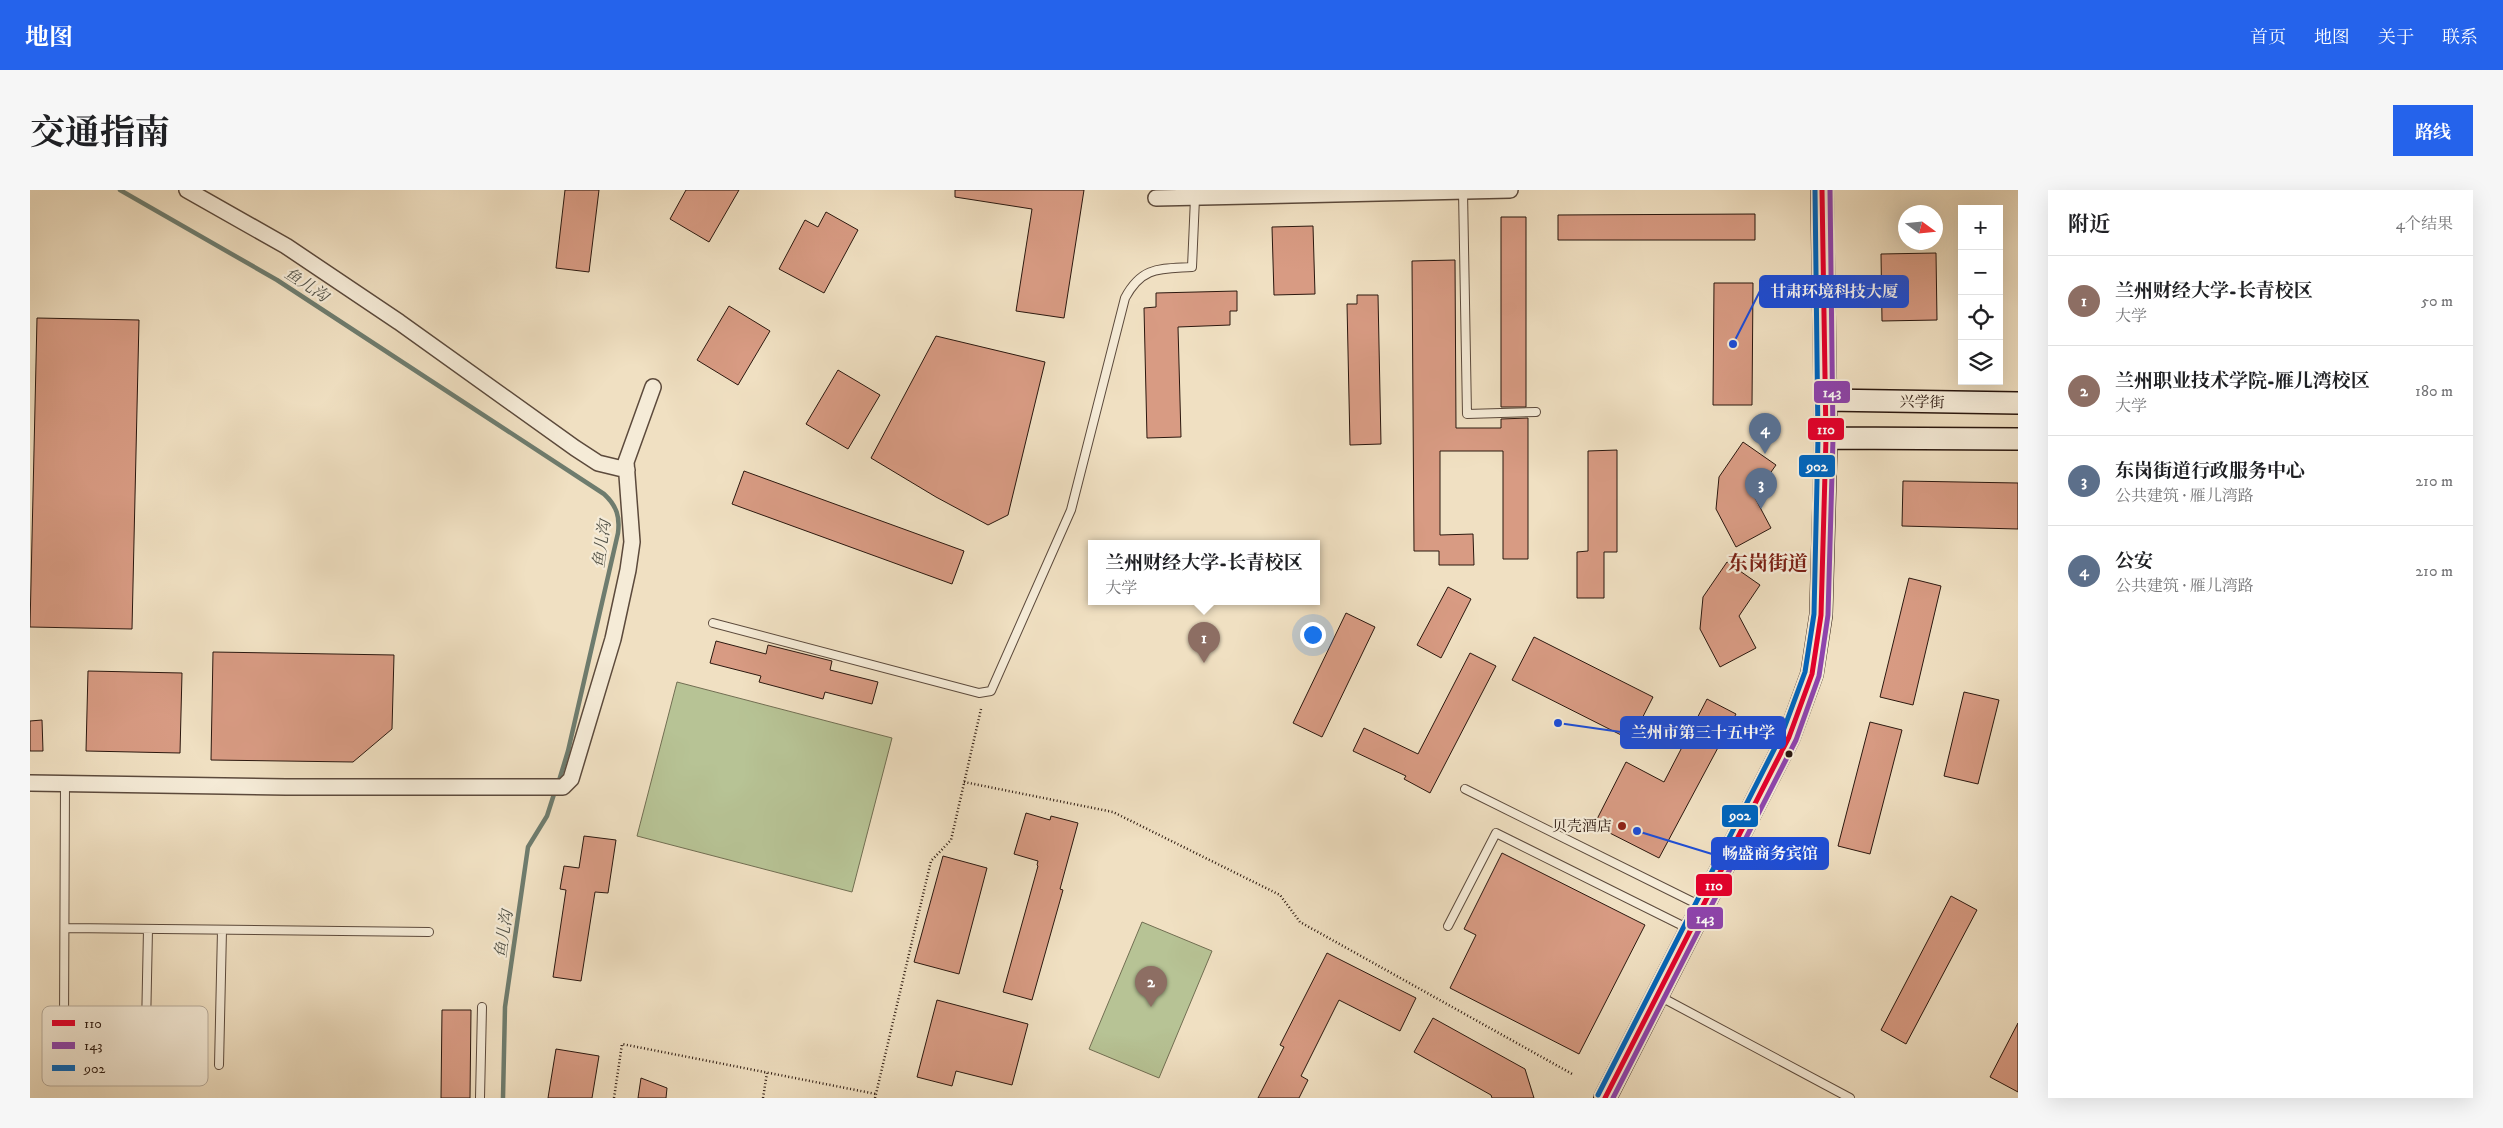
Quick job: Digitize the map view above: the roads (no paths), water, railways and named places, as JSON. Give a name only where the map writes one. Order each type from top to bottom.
[{"type":"main road","points":[[1605,1098],[1789,737],[1812,674],[1821,615],[1826,438],[1822,190]]},
{"type":"main road","name":"兴学街","points":[[1826,400],[2018,403]]},
{"type":"main road","points":[[1826,438],[2018,439]]},
{"type":"street","points":[[186,190],[207,195],[286,246],[399,322],[575,448],[598,462],[627,470]]},
{"type":"street","points":[[1156,198],[1510,190]]},
{"type":"street","points":[[30,783],[286,787],[563,787],[571,779],[613,639],[632,542],[626,462],[653,387]]},
{"type":"lane","points":[[1463,191],[1467,414],[1536,412]]},
{"type":"lane","points":[[713,623],[978,693],[991,691],[1072,510],[1124,298],[1131,286],[1141,276],[1153,270],[1192,267],[1195,198]]},
{"type":"lane","points":[[64,1006],[66,783]]},
{"type":"lane","points":[[1465,789],[1702,907]]},
{"type":"lane","points":[[1448,926],[1496,833],[1690,930]]},
{"type":"lane","points":[[66,928],[428,932]]},
{"type":"lane","points":[[146,1006],[148,929]]},
{"type":"lane","points":[[219,1065],[222,930]]},
{"type":"lane","points":[[1657,995],[1850,1098]]},
{"type":"lane","points":[[480,1098],[482,1007]]},
{"type":"waterway","name":"鱼儿沟","points":[[120,190],[277,280],[604,494],[615,507],[618,517],[618,533],[568,751],[558,784]]},
{"type":"waterway","name":"鱼儿沟","points":[[503,1098],[505,1007],[528,847],[547,816],[555,791]]},
{"type":"place","name":"甘肃环境科技大厦","points":[[1733,344]]},
{"type":"place","name":"公安","points":[[1765,454]]},
{"type":"place","name":"东岗街道行政服务中心","points":[[1761,509]]},
{"type":"place","name":"兰州财经大学-长青校区","points":[[1204,663]]},
{"type":"place","name":"兰州市第三十五中学","points":[[1558,723]]},
{"type":"place","name":"贝壳酒店","points":[[1622,826]]},
{"type":"place","name":"畅盛商务宾馆","points":[[1637,831]]},
{"type":"place","name":"兰州职业技术学院-雁儿湾校区","points":[[1151,1007]]},
{"type":"district","name":"东岗街道","points":[[1768,563]]}]
